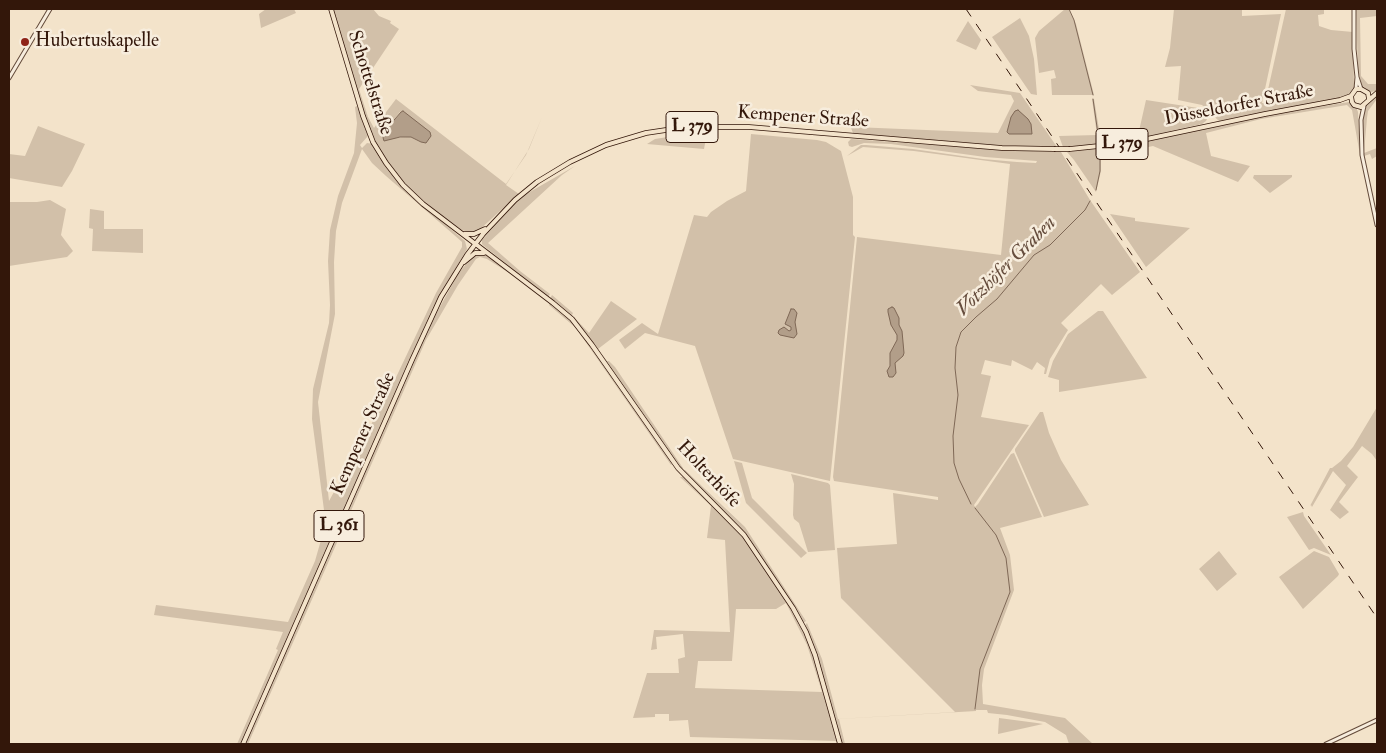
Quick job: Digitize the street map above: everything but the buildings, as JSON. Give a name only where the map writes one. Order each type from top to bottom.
[{"type":"main road","name":"Schottelstraße","points":[[331,9],[361,112],[378,150],[390,169],[406,188],[475,244]]},
{"type":"main road","points":[[1358,89],[1368,93],[1377,93],[1364,106],[1358,107],[1352,102],[1351,96],[1358,89]]},
{"type":"main road","points":[[1368,93],[1369,99]]},
{"type":"main road","name":"Düsseldorfer Straße","points":[[1054,149],[1128,143],[1340,100],[1351,96]]},
{"type":"main road","name":"Düsseldorfer Straße","points":[[1340,100],[1352,102]]},
{"type":"main road","name":"Kempener Straße","points":[[243,744],[441,297],[475,244],[489,226],[524,192],[551,173],[596,149],[621,140],[669,129],[704,126],[741,127],[993,147],[1054,149]]},
{"type":"main road","name":"Kempener Straße","points":[[454,228],[470,235],[489,226]]},
{"type":"main road","name":"Holterhöfe","points":[[475,244],[558,307],[576,324],[678,468],[694,486],[733,522],[749,541],[806,632],[815,655],[840,744]]},
{"type":"main road","points":[[460,267],[475,252],[481,252],[493,257]]},
{"type":"street","points":[[9,78],[50,9]]},
{"type":"street","points":[[1354,9],[1354,50],[1358,89]]},
{"type":"street","points":[[1361,120],[1364,106]]},
{"type":"street","points":[[1358,107],[1361,120],[1362,156],[1377,225]]},
{"type":"street","points":[[1326,744],[1377,720]]},
{"type":"shaded area","points":[[266,9],[294,9],[296,13],[261,28],[259,14]]},
{"type":"shaded area","points":[[333,9],[373,9],[379,16],[391,21],[390,23],[399,29],[359,89],[368,117],[374,128],[396,99],[506,184],[515,171],[506,185],[519,194],[478,231],[471,233],[462,230],[440,215],[407,186],[389,164],[372,136],[363,112]],"holes":[[[403,111],[421,142],[411,137],[382,138],[382,134],[400,112]]]},
{"type":"shaded area","points":[[1065,9],[1069,9],[1076,24],[1094,95],[1052,95],[1051,79],[1056,78],[1054,70],[1039,73],[1035,38],[1039,31]]},
{"type":"shaded area","points":[[1174,9],[1242,9],[1242,16],[1281,14],[1262,103],[1265,103],[1286,9],[1324,9],[1324,14],[1318,15],[1319,26],[1331,30],[1353,32],[1354,88],[1349,96],[1339,99],[1219,121],[1202,105],[1178,100],[1181,66],[1165,67],[1170,48]]},
{"type":"shaded area","points":[[1356,9],[1377,9],[1377,16],[1360,18],[1361,76],[1368,84],[1377,84],[1377,91],[1371,92],[1362,86],[1358,71]]},
{"type":"shaded area","points":[[1020,18],[1029,36],[1034,59],[1037,95],[1031,94],[992,37]]},
{"type":"shaded area","points":[[968,21],[981,40],[976,50],[956,41]]},
{"type":"shaded area","points":[[970,85],[1020,93],[1057,147],[1003,146],[853,133],[851,128],[852,121],[859,108],[854,121],[854,127],[998,133],[1014,101],[1011,95],[978,91]]},
{"type":"shaded area","points":[[1377,96],[1377,99],[1368,111],[1364,153],[1377,148],[1377,156],[1372,159],[1370,154],[1364,156],[1363,116],[1364,108]]},
{"type":"shaded area","points":[[1092,99],[1094,99],[1100,135],[1139,131],[1146,100],[1198,108],[1205,113],[1207,119],[1202,124],[1135,139],[1063,147],[1059,136],[1097,135]]},
{"type":"shaded area","points":[[1349,102],[1356,107],[1358,112],[1360,155],[1352,110],[1347,105],[1261,119],[1206,133],[1211,156],[1250,166],[1238,182],[1153,146],[1101,157],[1101,171],[1096,192],[1067,152],[1125,146],[1261,116]]},
{"type":"shaded area","points":[[357,106],[368,136],[360,145],[362,148],[367,143],[373,144],[385,166],[396,180],[408,193],[465,241],[467,249],[433,307],[241,744],[237,744],[278,650],[276,649],[283,632],[154,615],[156,605],[288,622],[315,561],[321,540],[324,510],[312,419],[313,389],[329,323],[328,261],[330,230],[338,196],[354,153],[357,123],[355,107]],"holes":[[[362,149],[372,163],[462,242],[462,247],[436,293],[390,390],[329,501],[318,402],[335,314],[334,262],[336,231],[342,203]]]},
{"type":"shaded area","points":[[1018,110],[1031,124],[1032,134],[1009,134],[1007,132],[1011,117]]},
{"type":"shaded area","points":[[403,111],[430,132],[431,136],[426,143],[411,137],[400,137],[384,141],[382,134]]},
{"type":"shaded area","points":[[38,126],[85,144],[62,187],[9,178],[9,154],[25,156]]},
{"type":"shaded area","points":[[693,133],[707,133],[704,149],[647,144],[655,139]]},
{"type":"shaded area","points":[[751,134],[817,140],[826,142],[841,151],[853,197],[853,235],[855,237],[830,481],[733,459],[695,346],[645,333],[625,349],[619,340],[642,323],[658,334],[694,215],[707,217],[727,201],[746,191]]},
{"type":"shaded area","points":[[851,139],[1003,150],[1061,152],[1090,200],[1140,272],[1112,295],[1101,284],[1061,323],[1068,330],[1050,359],[1046,374],[1044,374],[1045,368],[1037,362],[1032,370],[1012,360],[1011,366],[985,360],[981,374],[991,376],[981,417],[1029,425],[974,505],[975,507],[978,504],[1011,454],[1014,453],[1042,517],[1000,528],[1010,555],[1014,590],[984,669],[982,685],[983,704],[1065,718],[1093,744],[1069,744],[1066,735],[1045,722],[988,713],[987,710],[976,710],[976,711],[839,719],[845,744],[841,744],[804,626],[807,623],[822,659],[838,719],[955,712],[841,598],[837,548],[897,544],[893,493],[938,500],[938,497],[834,481],[857,237],[1001,255],[1010,164],[914,151],[863,147],[847,156],[861,145],[866,145],[913,149],[983,159],[1036,163],[1037,161],[985,157],[891,144],[864,143],[852,147],[849,146],[848,142]]},
{"type":"shaded area","points":[[575,166],[562,175],[488,243],[550,294],[548,297],[484,246],[482,240],[521,197]]},
{"type":"shaded area","points":[[1254,175],[1292,175],[1292,177],[1270,193],[1253,178]]},
{"type":"shaded area","points":[[50,200],[66,209],[61,235],[73,251],[67,257],[9,266],[9,202]]},
{"type":"shaded area","points":[[90,209],[104,211],[104,229],[143,229],[143,253],[92,251],[93,229],[89,228]]},
{"type":"shaded area","points":[[1110,214],[1135,218],[1135,221],[1190,228],[1146,267]]},
{"type":"shaded area","points":[[474,254],[484,254],[517,278],[487,259],[480,257],[476,259],[458,285],[426,340],[248,744],[245,744],[423,338],[458,274]]},
{"type":"shaded area","points":[[519,280],[550,302],[570,319],[593,348],[671,465],[576,328],[549,305],[550,303]]},
{"type":"shaded area","points":[[552,295],[573,313],[572,315],[589,333],[611,301],[637,319],[598,349],[607,361],[615,367],[682,469],[680,469],[587,334],[550,299]]},
{"type":"shaded area","points":[[892,307],[899,318],[904,353],[895,363],[896,373],[893,377],[889,377],[887,371],[890,366],[890,353],[897,340],[897,335],[891,325],[888,312],[888,309]]},
{"type":"shaded area","points":[[791,309],[794,309],[797,313],[795,322],[797,334],[794,338],[778,333],[784,327],[789,331],[791,330],[791,327],[785,324]]},
{"type":"shaded area","points":[[1098,311],[1103,311],[1147,378],[1059,392],[1059,380],[1048,377],[1053,361],[1068,334]]},
{"type":"shaded area","points":[[1377,407],[1377,461],[1362,446],[1347,466],[1358,477],[1339,502],[1349,512],[1340,519],[1330,510],[1346,485],[1333,471],[1312,507],[1310,506],[1330,468],[1341,461],[1353,447]]},
{"type":"shaded area","points":[[1040,412],[1043,412],[1049,433],[1061,460],[1089,505],[1044,517],[1015,451]]},
{"type":"shaded area","points":[[734,461],[742,463],[752,498],[807,553],[801,558],[746,503]]},
{"type":"shaded area","points":[[685,470],[745,527],[806,621],[803,623],[743,531],[683,472]]},
{"type":"shaded area","points":[[791,474],[830,485],[835,550],[808,552],[799,523],[794,519],[793,515],[794,484]]},
{"type":"shaded area","points":[[680,477],[683,477],[740,533],[792,609],[804,630],[811,648],[838,744],[836,741],[690,737],[688,720],[669,721],[669,714],[655,714],[655,717],[633,718],[647,673],[679,673],[678,659],[685,657],[683,634],[656,637],[657,649],[651,650],[654,630],[730,632],[725,540],[707,538],[711,506]],"holes":[[[786,603],[807,645],[822,692],[695,688],[698,661],[732,661],[736,609],[776,609]]]},
{"type":"shaded area","points":[[1303,512],[1331,555],[1314,548],[1309,550],[1287,517]]},
{"type":"shaded area","points":[[1219,551],[1237,574],[1217,591],[1199,569]]},
{"type":"shaded area","points":[[1314,551],[1329,557],[1339,574],[1303,609],[1279,577]]},
{"type":"shaded area","points":[[999,718],[1037,723],[1043,724],[998,734]]},
{"type":"waterway","name":"Votzhöfer Graben","points":[[1069,9],[1074,20],[1093,95]]},
{"type":"waterway","name":"Votzhöfer Graben","points":[[1093,99],[1098,134]]},
{"type":"waterway","name":"Votzhöfer Graben","points":[[1096,190],[1100,171],[1100,158]]},
{"type":"waterway","name":"Votzhöfer Graben","points":[[971,504],[959,479],[954,463],[953,436],[958,395],[955,368],[956,347],[961,332],[997,299],[1034,255],[1050,245],[1085,210],[1090,201]]},
{"type":"waterway","name":"Votzhöfer Graben","points":[[975,508],[996,535],[1006,558],[1010,592],[980,669],[975,709]]},
{"type":"railway","points":[[966,9],[1377,618]]},
{"type":"place","name":"Hubertuskapelle","points":[[25,42]]}]
